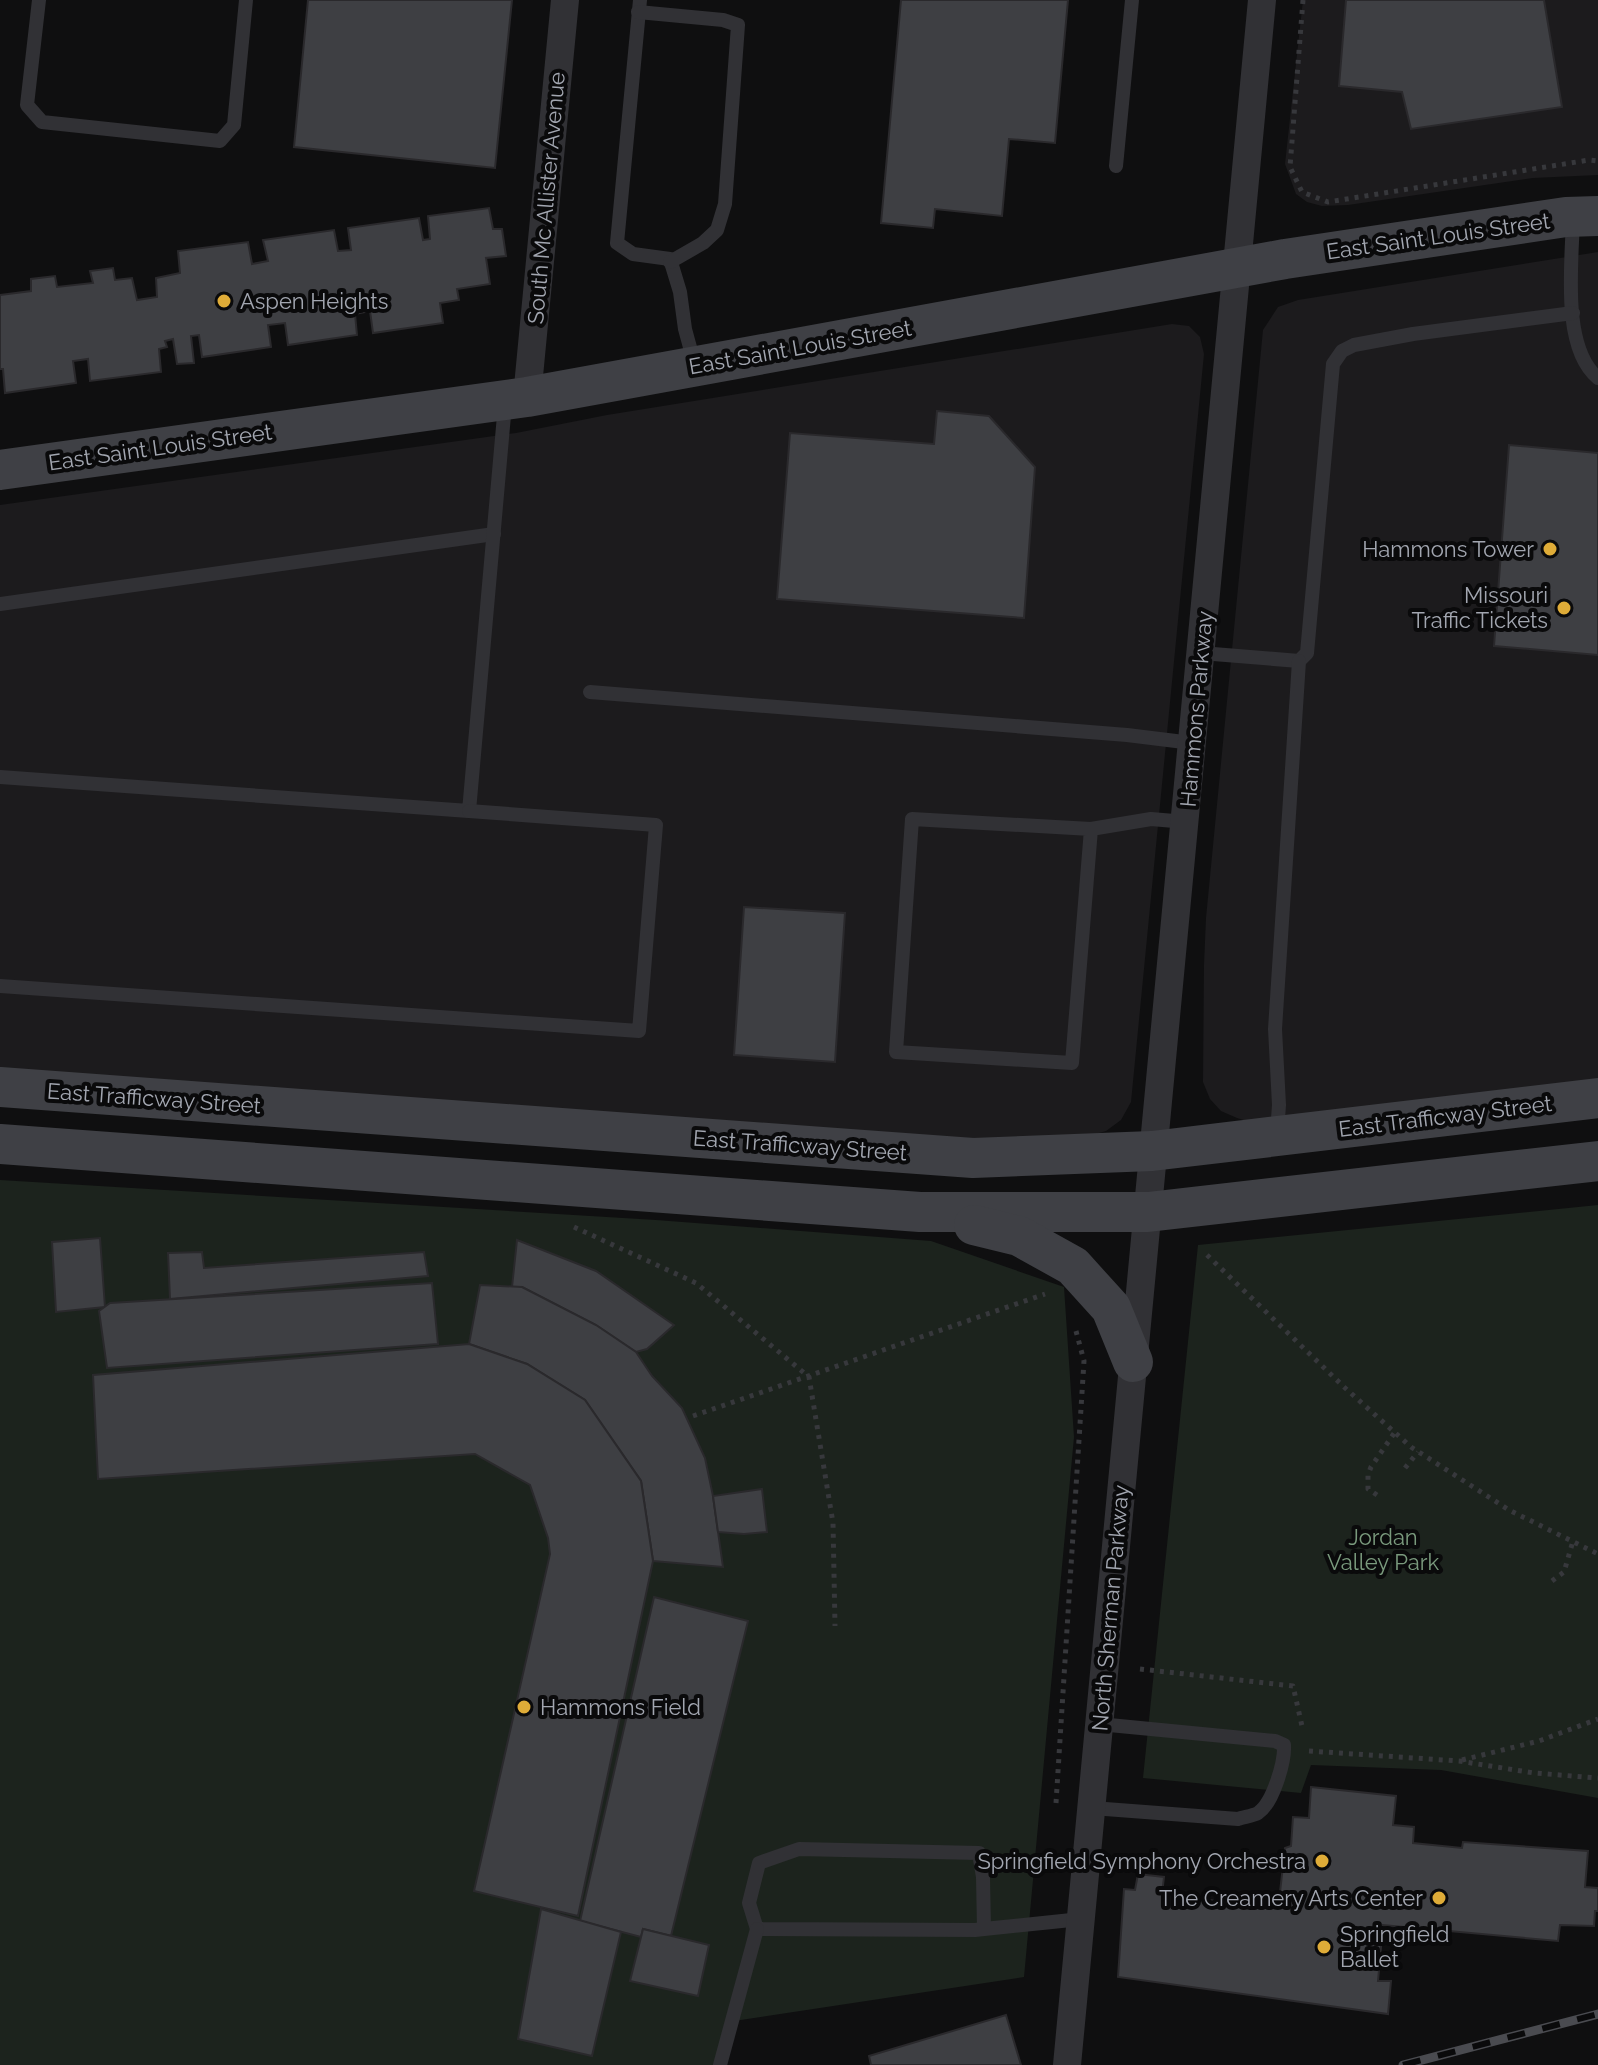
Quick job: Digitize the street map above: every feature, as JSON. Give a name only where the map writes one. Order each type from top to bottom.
[{"type":"main road","name":"East Saint Louis Street","points":[[0,470],[516,398],[1238,267],[1457,231],[1586,216]]},
{"type":"main road","name":"East Trafficway Street","points":[[0,1087],[973,1158],[1152,1151],[1598,1098]]},
{"type":"main road","points":[[0,1144],[920,1212],[1148,1212],[1598,1161]]},
{"type":"main road","points":[[920,1212],[1019,1236],[1073,1266],[1111,1308],[1133,1362]]},
{"type":"street","name":"South Mc Allister Avenue","points":[[516,398],[565,0]]},
{"type":"street","name":"Hammons Parkway","points":[[1152,1151],[1186,822],[1262,0]]},
{"type":"street","name":"North Sherman Parkway","points":[[1067,2065],[1152,1151]]},
{"type":"lane","points":[[39,0],[27,105],[42,122],[220,141],[234,125],[246,0]]},
{"type":"lane","points":[[1116,166],[1132,0]]},
{"type":"lane","points":[[670,262],[703,243],[717,230],[725,204],[738,25],[639,6],[617,243],[633,254],[670,259],[670,262],[680,292],[685,329],[695,366]]},
{"type":"lane","points":[[1586,216],[1573,313],[1574,339],[1590,372],[1598,378]]},
{"type":"lane","points":[[1277,1136],[1279,1105],[1275,1029],[1299,661],[1310,644],[1333,364],[1342,351],[1354,345],[1573,313]]},
{"type":"lane","points":[[469,811],[494,534],[516,398]]},
{"type":"lane","points":[[0,604],[494,534]]},
{"type":"lane","points":[[1201,653],[1299,661]]},
{"type":"lane","points":[[590,692],[1127,735],[1192,743]]},
{"type":"lane","points":[[0,777],[656,825],[639,1031],[0,986]]},
{"type":"lane","points":[[1091,829],[1072,1063],[896,1052],[912,819],[1091,829],[1151,819],[1186,822]]},
{"type":"lane","points":[[1092,1808],[1238,1819],[1258,1813],[1273,1794],[1285,1756],[1284,1745],[1275,1741],[1099,1724]]},
{"type":"lane","points":[[720,2065],[757,1929],[749,1903],[759,1863],[799,1849],[979,1853],[983,1877],[984,1929]]},
{"type":"lane","points":[[757,1929],[984,1929],[1081,1919]]},
{"type":"path","points":[[1303,0],[1290,167],[1302,192],[1328,202],[1598,161]]},
{"type":"path","points":[[566,1223],[696,1283],[809,1377],[833,1523],[835,1626]]},
{"type":"path","points":[[1207,1255],[1344,1387],[1418,1452],[1509,1510],[1598,1554]]},
{"type":"path","points":[[693,1416],[1049,1293]]},
{"type":"path","points":[[1055,1818],[1084,1361],[1072,1317]]},
{"type":"path","points":[[1377,1495],[1368,1489],[1368,1475],[1395,1432]]},
{"type":"path","points":[[1405,1468],[1418,1452]]},
{"type":"path","points":[[1552,1581],[1564,1572],[1573,1541]]},
{"type":"path","points":[[1140,1669],[1293,1686],[1307,1751],[1459,1761],[1534,1773],[1598,1778]]},
{"type":"path","points":[[1459,1761],[1539,1741],[1598,1719]]},
{"type":"shaded area","points":[[1303,0],[1598,0],[1598,175],[1533,178],[1348,205],[1322,206],[1307,202],[1296,194],[1285,164]]},
{"type":"shaded area","points":[[1598,252],[1598,1080],[1250,1122],[1237,1118],[1221,1111],[1210,1099],[1203,1082],[1204,965],[1263,330],[1278,307],[1298,300]]},
{"type":"shaded area","points":[[1172,324],[1189,326],[1200,337],[1204,354],[1131,1102],[1121,1120],[1106,1131],[1083,1138],[1037,1143],[0,1069],[0,505],[516,433],[607,415]]},
{"type":"green space","name":"Hammons Field","points":[[0,1180],[656,1220],[931,1241],[1064,1287],[1074,1437],[1024,1977],[734,2021],[723,2065],[0,2065]]},
{"type":"green space","name":"Jordan Valley Park","points":[[1598,1205],[1598,1798],[1441,1770],[1311,1765],[1301,1793],[1143,1778],[1198,1245]]},
{"type":"building","points":[[308,0],[512,0],[495,168],[294,147]]},
{"type":"building","points":[[901,0],[1068,0],[1055,143],[1009,139],[1002,216],[935,209],[933,228],[881,223]]},
{"type":"building","points":[[1346,0],[1544,0],[1562,107],[1411,129],[1402,92],[1339,86]]},
{"type":"building","name":"Aspen Heights","points":[[489,208],[493,229],[502,229],[506,256],[486,258],[490,284],[457,289],[459,300],[440,303],[443,323],[373,333],[370,311],[355,314],[357,335],[288,345],[285,323],[268,325],[271,347],[202,357],[199,335],[191,336],[194,363],[177,364],[173,339],[165,341],[167,347],[159,349],[161,372],[90,381],[88,359],[73,361],[76,383],[5,393],[3,369],[0,369],[0,295],[31,291],[31,279],[55,276],[57,287],[93,283],[90,271],[113,268],[115,280],[132,278],[137,300],[157,297],[156,278],[180,273],[178,251],[248,242],[252,264],[268,261],[263,240],[334,230],[338,251],[351,250],[348,228],[419,218],[423,240],[430,239],[428,216]]},
{"type":"building","points":[[937,411],[989,416],[1035,467],[1024,618],[777,599],[790,433],[934,444]]},
{"type":"building","name":"Hammons Tower","points":[[1509,445],[1598,453],[1598,655],[1494,646]]},
{"type":"building","points":[[744,907],[845,913],[835,1062],[734,1055]]},
{"type":"building","points":[[100,1238],[105,1307],[56,1312],[52,1242]]},
{"type":"building","points":[[517,1240],[596,1271],[674,1325],[647,1349],[636,1352],[596,1325],[522,1287],[512,1287]]},
{"type":"building","points":[[202,1252],[204,1268],[424,1252],[428,1276],[170,1299],[168,1253]]},
{"type":"building","points":[[432,1283],[438,1344],[107,1368],[99,1311],[110,1303]]},
{"type":"building","points":[[480,1285],[522,1287],[596,1325],[636,1352],[652,1376],[682,1408],[705,1458],[723,1567],[653,1561],[641,1481],[585,1400],[527,1364],[469,1344]]},
{"type":"building","points":[[469,1344],[527,1364],[585,1400],[641,1481],[653,1561],[578,1916],[474,1891],[550,1554],[548,1538],[530,1485],[475,1454],[98,1479],[93,1375]]},
{"type":"building","points":[[762,1489],[767,1532],[718,1532],[713,1496]]},
{"type":"building","points":[[654,1597],[748,1621],[671,1936],[643,1929],[641,1937],[580,1921]]},
{"type":"building","name":"The Creamery Arts Center","points":[[1311,1787],[1396,1796],[1393,1825],[1414,1827],[1413,1843],[1462,1848],[1463,1842],[1588,1851],[1585,1887],[1598,1888],[1598,1911],[1595,1911],[1594,1926],[1560,1925],[1558,1941],[1383,1925],[1378,1981],[1391,1981],[1388,2014],[1118,1977],[1124,1889],[1135,1890],[1138,1874],[1164,1877],[1162,1894],[1241,1904],[1279,1901],[1285,1848],[1291,1846],[1293,1817],[1309,1818]]},
{"type":"building","points":[[541,1909],[621,1932],[592,2056],[518,2039]]},
{"type":"building","points":[[643,1929],[709,1945],[698,1996],[630,1981]]},
{"type":"building","points":[[1006,2015],[1021,2065],[871,2065],[869,2056]]},
{"type":"railway","points":[[1403,2065],[1598,2014]]},
{"type":"place","name":"Aspen Heights","points":[[224,301]]},
{"type":"place","name":"Hammons Tower","points":[[1550,549]]},
{"type":"place","name":"Missouri Traffic Tickets","points":[[1564,608]]},
{"type":"place","name":"Hammons Field","points":[[524,1707]]},
{"type":"place","name":"Springfield Symphony Orchestra","points":[[1322,1861]]},
{"type":"place","name":"The Creamery Arts Center","points":[[1439,1898]]},
{"type":"place","name":"Springfield Ballet","points":[[1324,1947]]}]
